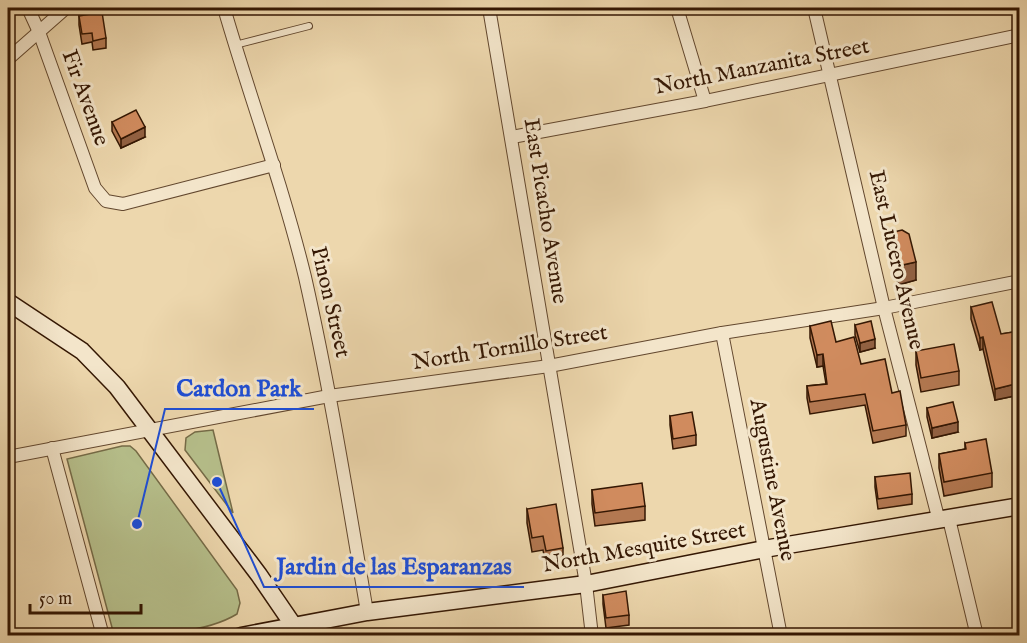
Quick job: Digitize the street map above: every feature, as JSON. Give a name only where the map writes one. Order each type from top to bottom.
[{"type":"street","name":"Fir Avenue","points":[[28,8],[39,32],[95,188],[106,201],[123,204],[274,165]]},
{"type":"street","points":[[8,59],[66,8]]},
{"type":"street","name":"Pinon Street","points":[[224,8],[274,165],[304,276],[329,396],[367,612]]},
{"type":"street","name":"East Picacho Avenue","points":[[489,8],[586,584],[592,636]]},
{"type":"street","points":[[677,8],[705,101]]},
{"type":"street","name":"East Lucero Avenue","points":[[814,8],[885,308],[977,636]]},
{"type":"street","name":"North Manzanita Street","points":[[512,137],[705,101],[1020,34]]},
{"type":"street","name":"North Tornillo Street","points":[[8,457],[329,396],[549,366],[722,333],[885,308],[1020,281]]},
{"type":"street","points":[[8,302],[82,351],[117,387],[259,576],[297,631]]},
{"type":"street","name":"Augustine Avenue","points":[[722,333],[781,636]]},
{"type":"street","points":[[52,448],[103,636]]},
{"type":"street","name":"North Mesquite Street","points":[[241,636],[297,631],[367,612],[586,584],[764,549],[1020,506]]},
{"type":"lane","points":[[235,45],[309,26]]},
{"type":"green space","points":[[213,430],[233,513],[185,450],[186,438],[195,432]]},
{"type":"green space","points":[[130,446],[136,451],[237,590],[240,603],[237,614],[210,625],[178,632],[114,635],[67,459]]},
{"type":"building","points":[[102,12],[106,38],[93,41],[92,33],[82,34],[79,16]]},
{"type":"building","points":[[136,110],[145,127],[121,139],[112,122]]},
{"type":"building","points":[[902,230],[909,234],[916,262],[898,266],[891,239],[894,232]]},
{"type":"building","points":[[992,302],[1001,334],[1020,331],[1020,364],[1014,365],[1019,383],[995,389],[983,337],[980,338],[971,307]]},
{"type":"building","points":[[831,321],[836,342],[854,337],[861,364],[885,359],[892,393],[900,391],[906,425],[873,431],[865,394],[810,402],[807,386],[827,384],[823,354],[817,355],[810,326]]},
{"type":"building","points":[[871,321],[875,339],[860,343],[855,325]]},
{"type":"building","points":[[954,344],[959,371],[921,378],[916,351]]},
{"type":"building","points":[[953,402],[958,422],[932,428],[927,408]]},
{"type":"building","points":[[692,412],[696,435],[673,439],[670,416]]},
{"type":"building","points":[[986,439],[992,473],[944,482],[939,454],[966,449],[965,443]]},
{"type":"building","points":[[910,473],[912,494],[878,499],[875,477]]},
{"type":"building","points":[[642,483],[645,506],[595,513],[592,490]]},
{"type":"building","points":[[556,504],[563,548],[546,551],[543,536],[532,538],[527,509]]},
{"type":"building","points":[[626,591],[629,615],[606,618],[603,595]]},
{"type":"place","name":"Jardin de las Esparanzas","points":[[217,482]]},
{"type":"place","name":"Cardon Park","points":[[137,524]]}]
